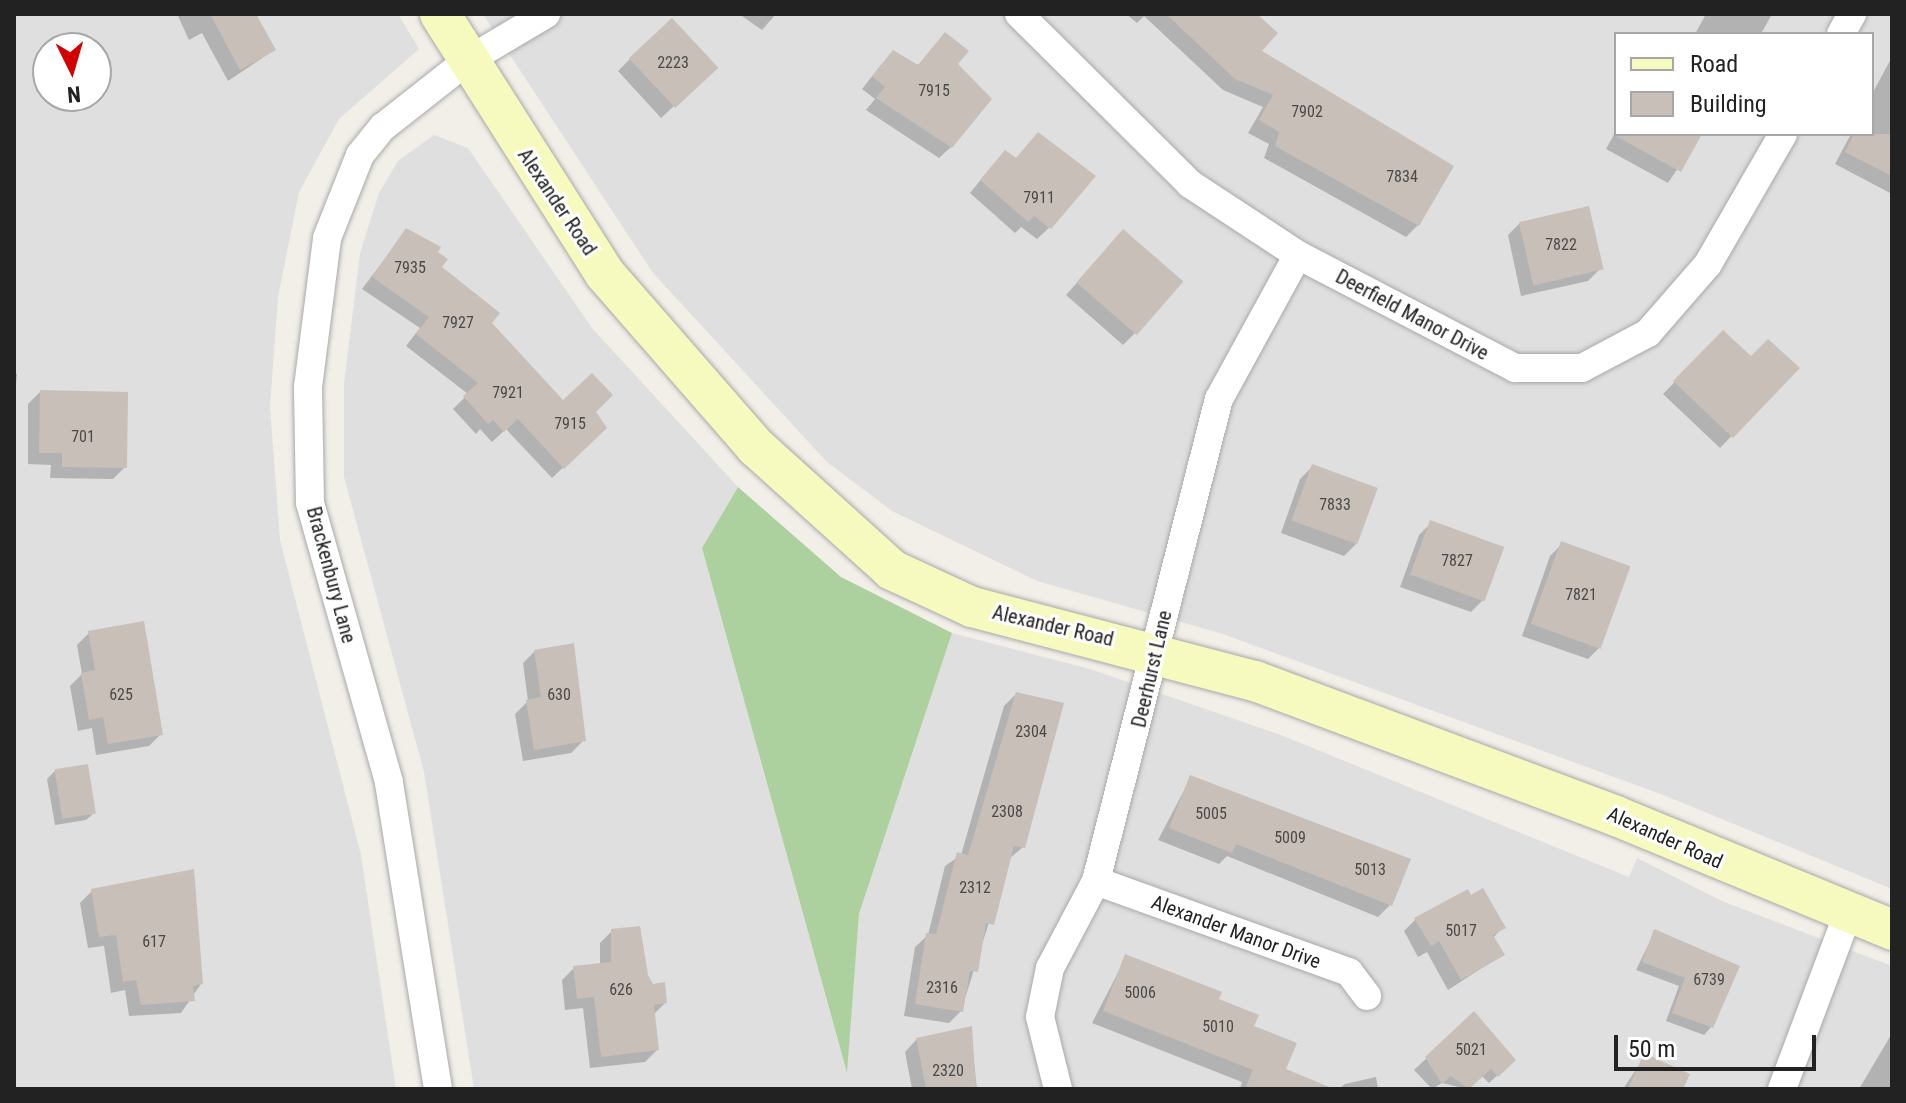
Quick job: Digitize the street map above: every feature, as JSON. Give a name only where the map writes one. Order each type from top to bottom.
[{"type":"street","name":"Alexander Road","points":[[440,14],[605,274],[756,447],[866,552],[972,607],[1156,651],[1616,816],[1892,930]]},
{"type":"street","name":"Brackenbury Lane","points":[[438,1089],[389,782],[319,542],[305,431],[321,277],[344,185],[383,127],[467,61],[546,14]]},
{"type":"street","name":"Deerfield Manor Drive","points":[[1019,14],[1190,184],[1298,255],[1515,368],[1582,368],[1648,333],[1708,264],[1782,136]]},
{"type":"street","points":[[1842,32],[1852,14]]},
{"type":"street","name":"Deerhurst Lane","points":[[1058,1089],[1040,1017],[1050,968],[1096,881],[1219,399],[1298,255]]},
{"type":"street","name":"Alexander Manor Drive","points":[[1096,881],[1349,972],[1367,996]]},
{"type":"street","points":[[1782,1089],[1848,913]]},
{"type":"shaded area","points":[[14,14],[398,14],[419,49],[339,119],[299,192],[278,297],[270,407],[280,540],[361,855],[396,1089],[14,1089]]},
{"type":"shaded area","points":[[483,14],[1892,14],[1892,889],[1666,796],[1223,634],[1037,581],[892,511],[827,462],[653,273]]},
{"type":"shaded area","points":[[434,135],[468,148],[592,328],[738,487],[702,548],[846,1070],[859,914],[952,633],[1090,669],[1281,735],[1629,877],[1637,858],[1722,901],[1892,966],[1892,1089],[474,1089],[424,772],[344,477],[344,384],[360,253],[379,193],[398,161]]},
{"type":"green space","points":[[738,487],[841,577],[952,633],[859,914],[847,1073],[702,548]]},
{"type":"building","points":[[210,14],[256,14],[276,50],[240,70]]},
{"type":"building","points":[[1166,14],[1257,14],[1278,33],[1262,51],[1454,166],[1419,226],[1275,146],[1279,132],[1259,120],[1273,95],[1235,79]]},
{"type":"building","points":[[672,18],[718,68],[675,108],[629,58]]},
{"type":"building","points":[[945,32],[969,51],[958,64],[992,99],[952,148],[876,98],[885,87],[872,76],[893,50],[918,65]]},
{"type":"building","points":[[1038,132],[1096,176],[1051,229],[1034,216],[1028,222],[980,180],[1005,150],[1016,158]]},
{"type":"building","points":[[1892,134],[1892,176],[1845,152],[1853,136]]},
{"type":"building","points":[[1616,136],[1701,136],[1681,172]]},
{"type":"building","points":[[1589,206],[1604,269],[1533,286],[1519,222]]},
{"type":"building","points":[[406,228],[441,247],[438,252],[448,259],[442,267],[500,313],[492,323],[563,400],[592,373],[613,395],[596,412],[607,428],[564,469],[518,419],[504,432],[493,420],[488,424],[463,396],[478,383],[416,334],[429,317],[372,277]]},
{"type":"building","points":[[1123,229],[1183,281],[1137,335],[1076,283]]},
{"type":"building","points":[[1723,330],[1751,356],[1768,339],[1800,368],[1733,438],[1673,381]]},
{"type":"building","points":[[40,390],[128,392],[127,468],[62,467],[62,453],[39,453]]},
{"type":"building","points":[[1312,464],[1378,488],[1357,544],[1291,520]]},
{"type":"building","points":[[1430,520],[1504,547],[1484,602],[1410,575]]},
{"type":"building","points":[[1561,541],[1631,566],[1600,649],[1531,624]]},
{"type":"building","points":[[144,621],[163,735],[108,744],[103,717],[89,720],[81,673],[95,670],[88,631]]},
{"type":"building","points":[[574,643],[586,741],[534,750],[526,700],[541,697],[534,650]]},
{"type":"building","points":[[1016,692],[1064,703],[1025,848],[1014,846],[994,925],[986,923],[978,972],[970,971],[963,1012],[915,1004],[926,933],[936,934],[957,852],[968,855]]},
{"type":"building","points":[[88,764],[96,813],[62,819],[54,769]]},
{"type":"building","points":[[1190,775],[1411,859],[1392,906],[1236,844],[1232,853],[1169,828]]},
{"type":"building","points":[[194,869],[203,984],[193,986],[195,1001],[141,1005],[136,980],[123,982],[116,935],[99,937],[91,889]]},
{"type":"building","points":[[1483,888],[1506,928],[1493,935],[1505,955],[1461,980],[1439,941],[1431,946],[1414,918],[1468,889],[1471,895]]},
{"type":"building","points":[[640,926],[648,975],[653,984],[665,982],[667,1003],[654,1005],[659,1050],[601,1057],[594,997],[577,999],[573,966],[611,962],[611,929]]},
{"type":"building","points":[[1654,929],[1740,966],[1713,1028],[1672,1013],[1685,978],[1642,962]]},
{"type":"building","points":[[1125,954],[1222,992],[1219,999],[1259,1015],[1254,1026],[1297,1043],[1286,1069],[1334,1089],[1245,1089],[1253,1070],[1103,1011]]},
{"type":"building","points":[[1474,1011],[1516,1060],[1498,1077],[1491,1069],[1469,1089],[1451,1076],[1442,1084],[1425,1057]]},
{"type":"building","points":[[972,1026],[976,1089],[926,1089],[916,1038]]},
{"type":"building","points":[[1644,1053],[1690,1074],[1683,1089],[1628,1089]]}]
